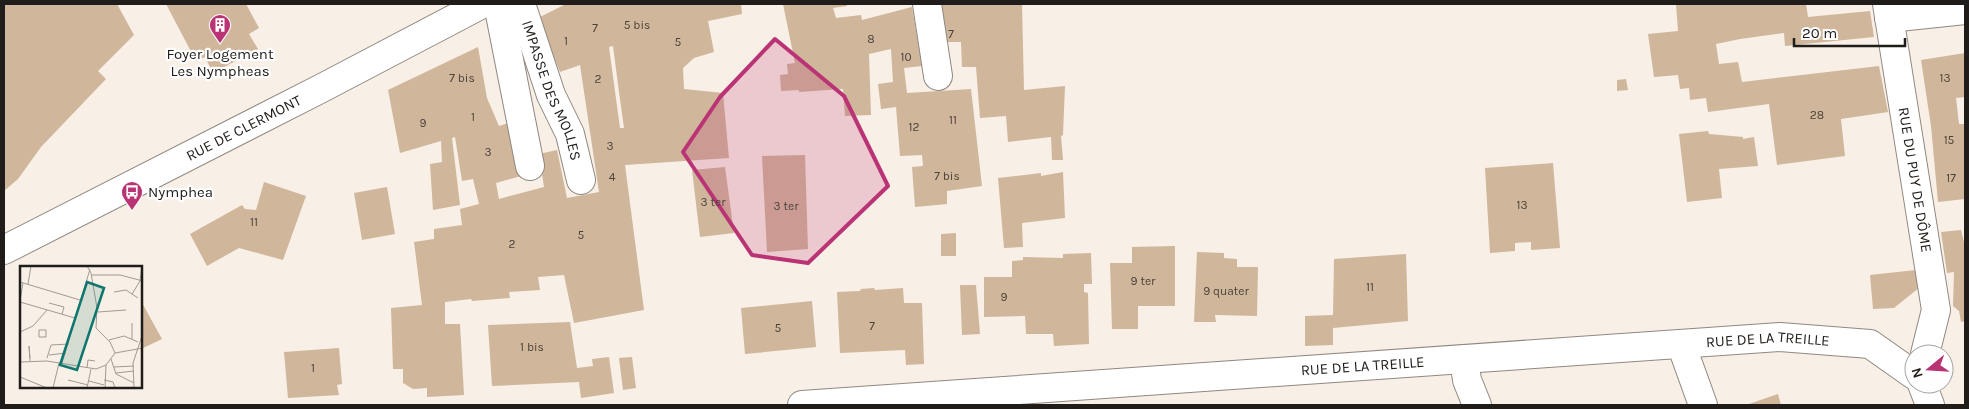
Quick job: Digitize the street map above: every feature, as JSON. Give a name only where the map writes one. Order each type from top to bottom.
[{"type":"street","name":"RUE DE CLERMONT","points":[[4,250],[482,4]]},
{"type":"street","points":[[498,4],[530,166]]},
{"type":"street","name":"IMPASSE DES MOLLES","points":[[521,4],[552,94],[570,134],[581,180]]},
{"type":"street","points":[[927,4],[938,76]]},
{"type":"street","points":[[1888,11],[1965,10]]},
{"type":"street","name":"RUE DU PUY DE DÔME","points":[[1888,11],[1936,310],[1928,344]]},
{"type":"street","name":"RUE DE LA TREILLE","points":[[802,405],[844,404],[1780,337],[1870,344],[1904,368]]},
{"type":"street","points":[[1680,344],[1703,405]]},
{"type":"street","points":[[1464,359],[1467,380],[1477,405]]},
{"type":"highlighted area","points":[[775,39],[844,96],[888,186],[808,263],[752,255],[683,152],[720,97]]},
{"type":"building","points":[[4,4],[117,4],[134,35],[98,71],[106,79],[41,147],[18,179],[4,191]]},
{"type":"building","name":"Foyer Logement Les Nympheas","points":[[166,4],[246,4],[259,28],[249,34],[258,49],[213,73],[205,57],[196,61]]},
{"type":"building","points":[[566,4],[741,4],[742,14],[708,21],[714,52],[694,58],[683,68],[684,89],[723,93],[729,158],[625,165],[644,310],[574,323],[564,275],[538,277],[540,290],[509,292],[510,298],[445,302],[445,324],[460,324],[464,395],[427,397],[427,388],[413,389],[403,383],[403,369],[393,369],[391,308],[422,305],[414,242],[434,239],[434,229],[462,225],[460,209],[479,204],[473,179],[462,181],[455,137],[452,138],[460,205],[433,210],[430,164],[442,162],[441,141],[400,153],[388,90],[478,47],[487,98],[499,126],[512,122],[521,176],[496,183],[499,199],[544,187],[539,154],[557,150],[567,198],[599,192],[580,65],[560,72],[538,18]],"holes":[[[613,46],[624,128],[620,128],[609,47]]]},
{"type":"building","points":[[783,4],[847,4],[847,6],[833,8],[836,18],[861,15],[862,20],[912,7],[922,66],[904,68],[907,93],[971,89],[982,186],[947,191],[947,204],[915,207],[912,167],[923,166],[922,155],[900,156],[896,107],[881,109],[878,84],[893,82],[891,49],[869,54],[871,115],[845,116],[843,89],[799,92],[799,90],[781,91],[780,75],[788,74],[787,64],[795,63]]},
{"type":"building","points":[[942,4],[1022,4],[1024,90],[1065,86],[1063,135],[1061,136],[1063,160],[1052,160],[1051,137],[1008,142],[1006,116],[980,118],[976,67],[962,67],[961,42],[943,42]]},
{"type":"building","points":[[1676,4],[1806,4],[1808,17],[1870,11],[1874,37],[1785,46],[1784,33],[1740,39],[1716,44],[1719,64],[1738,62],[1742,82],[1879,66],[1888,112],[1841,119],[1845,156],[1777,165],[1769,104],[1708,112],[1706,98],[1690,100],[1689,88],[1680,89],[1678,75],[1654,77],[1648,34],[1678,31]]},
{"type":"building","points":[[1965,53],[1965,97],[1956,98],[1959,124],[1965,124],[1965,199],[1938,202],[1931,126],[1921,60]]},
{"type":"building","points":[[1626,79],[1628,90],[1617,91],[1617,80]]},
{"type":"building","points":[[1708,131],[1709,134],[1743,137],[1743,139],[1754,137],[1758,166],[1719,169],[1722,198],[1687,202],[1679,134]]},
{"type":"building","points":[[805,155],[808,249],[767,252],[762,156]]},
{"type":"building","points":[[1553,163],[1560,248],[1531,250],[1531,242],[1515,243],[1515,251],[1490,253],[1485,168]]},
{"type":"building","points":[[725,167],[734,233],[700,237],[692,170]]},
{"type":"building","points":[[1063,172],[1065,218],[1022,223],[1023,247],[1004,248],[998,178],[1041,173],[1041,176]]},
{"type":"building","points":[[264,182],[306,196],[283,260],[239,248],[207,266],[190,234],[242,205],[245,209],[256,210]]},
{"type":"building","points":[[387,187],[395,234],[362,240],[354,193]]},
{"type":"building","points":[[1961,230],[1965,246],[1965,321],[1961,322],[1959,311],[1953,306],[1954,272],[1947,273],[1941,232]]},
{"type":"building","points":[[956,233],[956,256],[941,256],[941,234]]},
{"type":"building","points":[[1175,246],[1175,306],[1138,306],[1138,329],[1112,329],[1110,263],[1132,263],[1132,247]]},
{"type":"building","points":[[1197,252],[1224,253],[1224,258],[1237,259],[1237,267],[1258,267],[1257,316],[1215,315],[1216,322],[1194,322]]},
{"type":"building","points":[[1091,253],[1092,284],[1084,284],[1084,292],[1088,293],[1089,344],[1054,346],[1053,334],[1026,334],[1025,316],[984,317],[984,277],[1012,277],[1012,261],[1023,260],[1023,257],[1063,258],[1063,254]]},
{"type":"building","points":[[1406,254],[1408,321],[1333,328],[1333,345],[1305,346],[1305,316],[1333,315],[1334,259]]},
{"type":"building","points":[[1916,270],[1920,287],[1894,308],[1873,309],[1870,275]]},
{"type":"building","points":[[960,285],[976,285],[980,334],[962,335]]},
{"type":"building","points":[[874,288],[875,290],[903,288],[904,303],[922,303],[924,364],[906,365],[905,350],[840,353],[837,292]]},
{"type":"building","points":[[812,301],[816,347],[745,354],[741,308]]},
{"type":"building","points":[[142,303],[162,339],[142,349]]},
{"type":"building","points":[[570,322],[577,368],[593,366],[592,359],[609,357],[614,393],[581,398],[579,382],[492,386],[488,325]]},
{"type":"building","points":[[339,348],[342,384],[337,385],[339,395],[288,398],[284,352]]},
{"type":"building","points":[[632,357],[636,388],[623,390],[619,358]]},
{"type":"building","points":[[1778,394],[1781,405],[1746,405]]},
{"type":"place","name":"Foyer Logement Les Nympheas","points":[[220,44]]},
{"type":"place","name":"Nymphea","points":[[132,211]]}]
